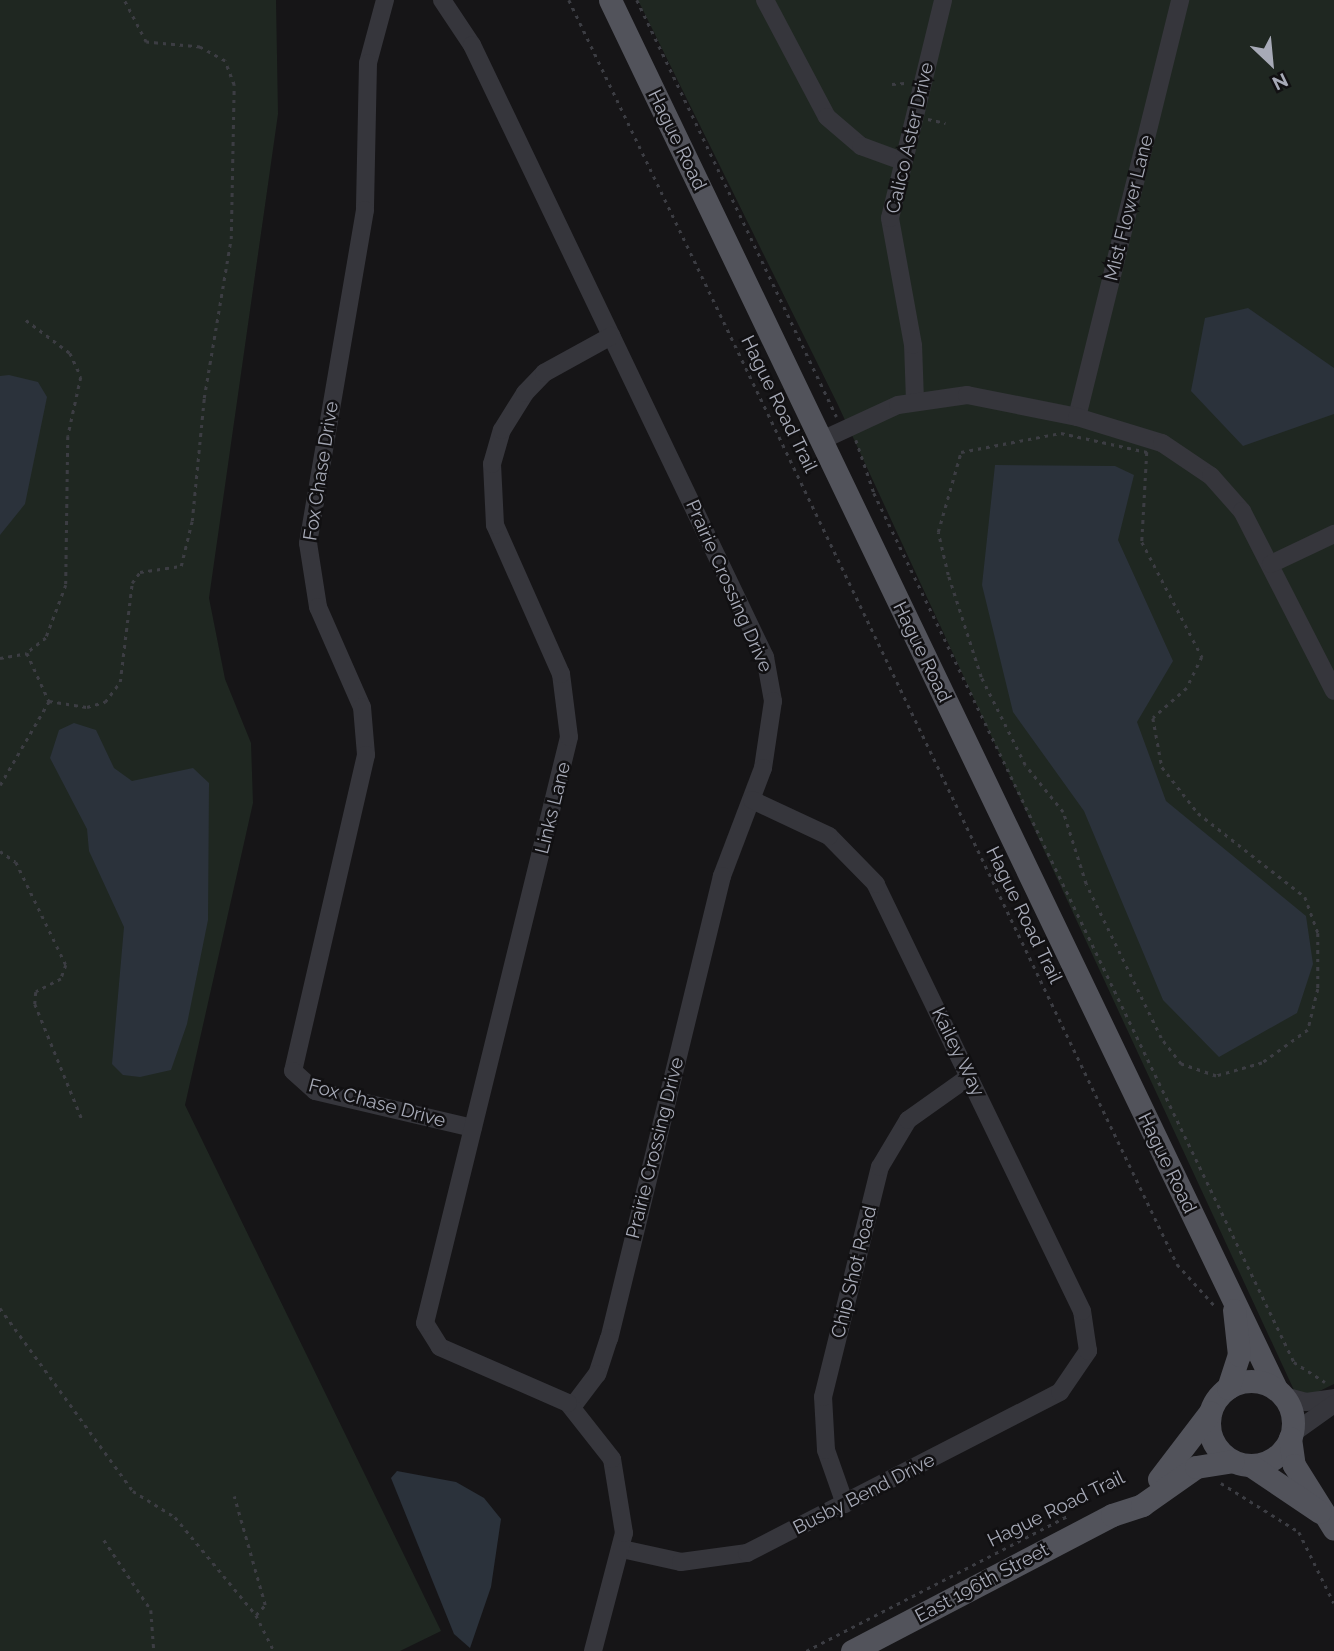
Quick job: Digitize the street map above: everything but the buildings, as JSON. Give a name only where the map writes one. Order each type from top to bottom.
[{"type":"main road","name":"Hague Road","points":[[610,0],[1227,1308],[1280,1392]]},
{"type":"main road","name":"Hague Road","points":[[1227,1308],[1239,1355],[1228,1388]]},
{"type":"main road","points":[[1247,1381],[1280,1392],[1292,1414],[1294,1465],[1327,1520],[1214,1442],[1210,1412],[1228,1388],[1247,1381]]},
{"type":"main road","name":"East 196th Street","points":[[852,1651],[1112,1515],[1166,1473],[1210,1412]]},
{"type":"main road","points":[[1241,1463],[1275,1457],[1291,1436]]},
{"type":"main road","name":"East 196th Street","points":[[1112,1515],[1142,1506],[1196,1467],[1241,1463]]},
{"type":"street","name":"Fox Chase Drive","points":[[385,0],[368,63],[367,198],[308,543],[318,607],[362,707],[366,755],[293,1071],[316,1091],[473,1129]]},
{"type":"street","name":"Prairie Crossing Drive","points":[[442,0],[472,45],[765,657],[772,722],[752,800],[722,876],[606,1349],[597,1374],[572,1407]]},
{"type":"street","points":[[765,0],[827,117],[861,146],[902,161]]},
{"type":"street","name":"Calico Aster Drive","points":[[915,401],[909,318],[890,233],[902,161],[943,0]]},
{"type":"street","name":"Mist Flower Lane","points":[[1077,417],[1181,0]]},
{"type":"street","name":"Links Lane","points":[[572,1407],[429,1336],[425,1323],[569,737],[561,674],[495,525],[492,464],[502,430],[525,393],[544,373],[611,336]]},
{"type":"street","points":[[820,441],[915,401],[967,395],[1077,417],[1139,433],[1196,464],[1242,511],[1334,691]]},
{"type":"street","points":[[1271,564],[1334,534]]},
{"type":"street","name":"Kailey Way","points":[[752,800],[829,836],[868,871],[1082,1311],[1088,1337],[1084,1363]]},
{"type":"street","name":"Chip Shot Road","points":[[845,1504],[826,1450],[823,1397],[880,1167],[908,1120],[970,1076]]},
{"type":"street","name":"Busby Bend Drive","points":[[622,1549],[681,1562],[719,1561],[845,1504],[1060,1392],[1084,1363]]},
{"type":"street","points":[[1280,1392],[1334,1398]]},
{"type":"street","points":[[1291,1436],[1334,1404]]},
{"type":"street","points":[[572,1407],[603,1444],[618,1475],[622,1549],[593,1651]]},
{"type":"path","points":[[49,701],[87,707],[105,702],[120,682],[132,583],[139,572],[181,566],[231,239],[236,113],[225,61],[200,47],[146,42],[124,0]]},
{"type":"path","name":"Hague Road Trail","points":[[569,0],[1177,1264],[1227,1308]]},
{"type":"path","points":[[637,0],[843,430],[862,446],[874,494],[1294,1362],[1334,1382]]},
{"type":"path","points":[[892,83],[908,83]]},
{"type":"path","points":[[0,658],[27,653],[52,628],[66,585],[68,436],[81,377],[70,353],[26,320]]},
{"type":"path","points":[[1061,433],[1147,452],[1142,542],[1202,657],[1188,688],[1153,718],[1162,767],[1198,813],[1305,897],[1318,933],[1318,989],[1308,1030],[1290,1048],[1242,1069],[1216,1076],[1181,1064],[1161,1038],[1086,884],[1063,812],[1025,765],[981,677],[937,532],[961,452],[1061,433]]},
{"type":"path","points":[[27,653],[49,701]]},
{"type":"path","points":[[0,785],[49,701]]},
{"type":"path","points":[[0,851],[16,862],[66,965],[61,979],[36,992],[35,1004],[82,1119]]},
{"type":"path","points":[[0,1308],[133,1491],[175,1517],[256,1615],[274,1651]]},
{"type":"path","points":[[1209,1483],[1217,1481],[1299,1532],[1334,1603]]},
{"type":"path","points":[[234,1496],[265,1605],[256,1615]]},
{"type":"path","name":"Hague Road Trail","points":[[806,1651],[1070,1515]]},
{"type":"path","points":[[104,1540],[151,1610],[154,1651]]},
{"type":"shaded area","points":[[0,0],[276,0],[278,114],[209,598],[225,679],[251,743],[253,803],[185,1105],[441,1631],[400,1651],[0,1651]]},
{"type":"shaded area","points":[[638,0],[1334,0],[1334,1384],[1299,1401],[838,405]]},
{"type":"shaded area","points":[[1248,308],[1334,368],[1334,414],[1243,446],[1191,391],[1205,318]]},
{"type":"shaded area","points":[[9,375],[38,382],[47,397],[25,504],[0,535],[0,376]]},
{"type":"shaded area","points":[[995,465],[1115,466],[1134,475],[1118,540],[1173,661],[1137,722],[1166,801],[1306,916],[1313,964],[1297,1013],[1219,1057],[1163,1000],[1084,811],[1013,712],[982,585]]},
{"type":"shaded area","points":[[74,723],[96,730],[114,768],[132,781],[193,768],[209,783],[208,920],[187,1024],[171,1070],[140,1077],[123,1075],[112,1064],[124,927],[89,851],[87,829],[50,758],[59,730]]},
{"type":"shaded area","points":[[397,1471],[456,1482],[484,1498],[501,1519],[491,1587],[470,1648],[454,1634],[391,1478]]}]
